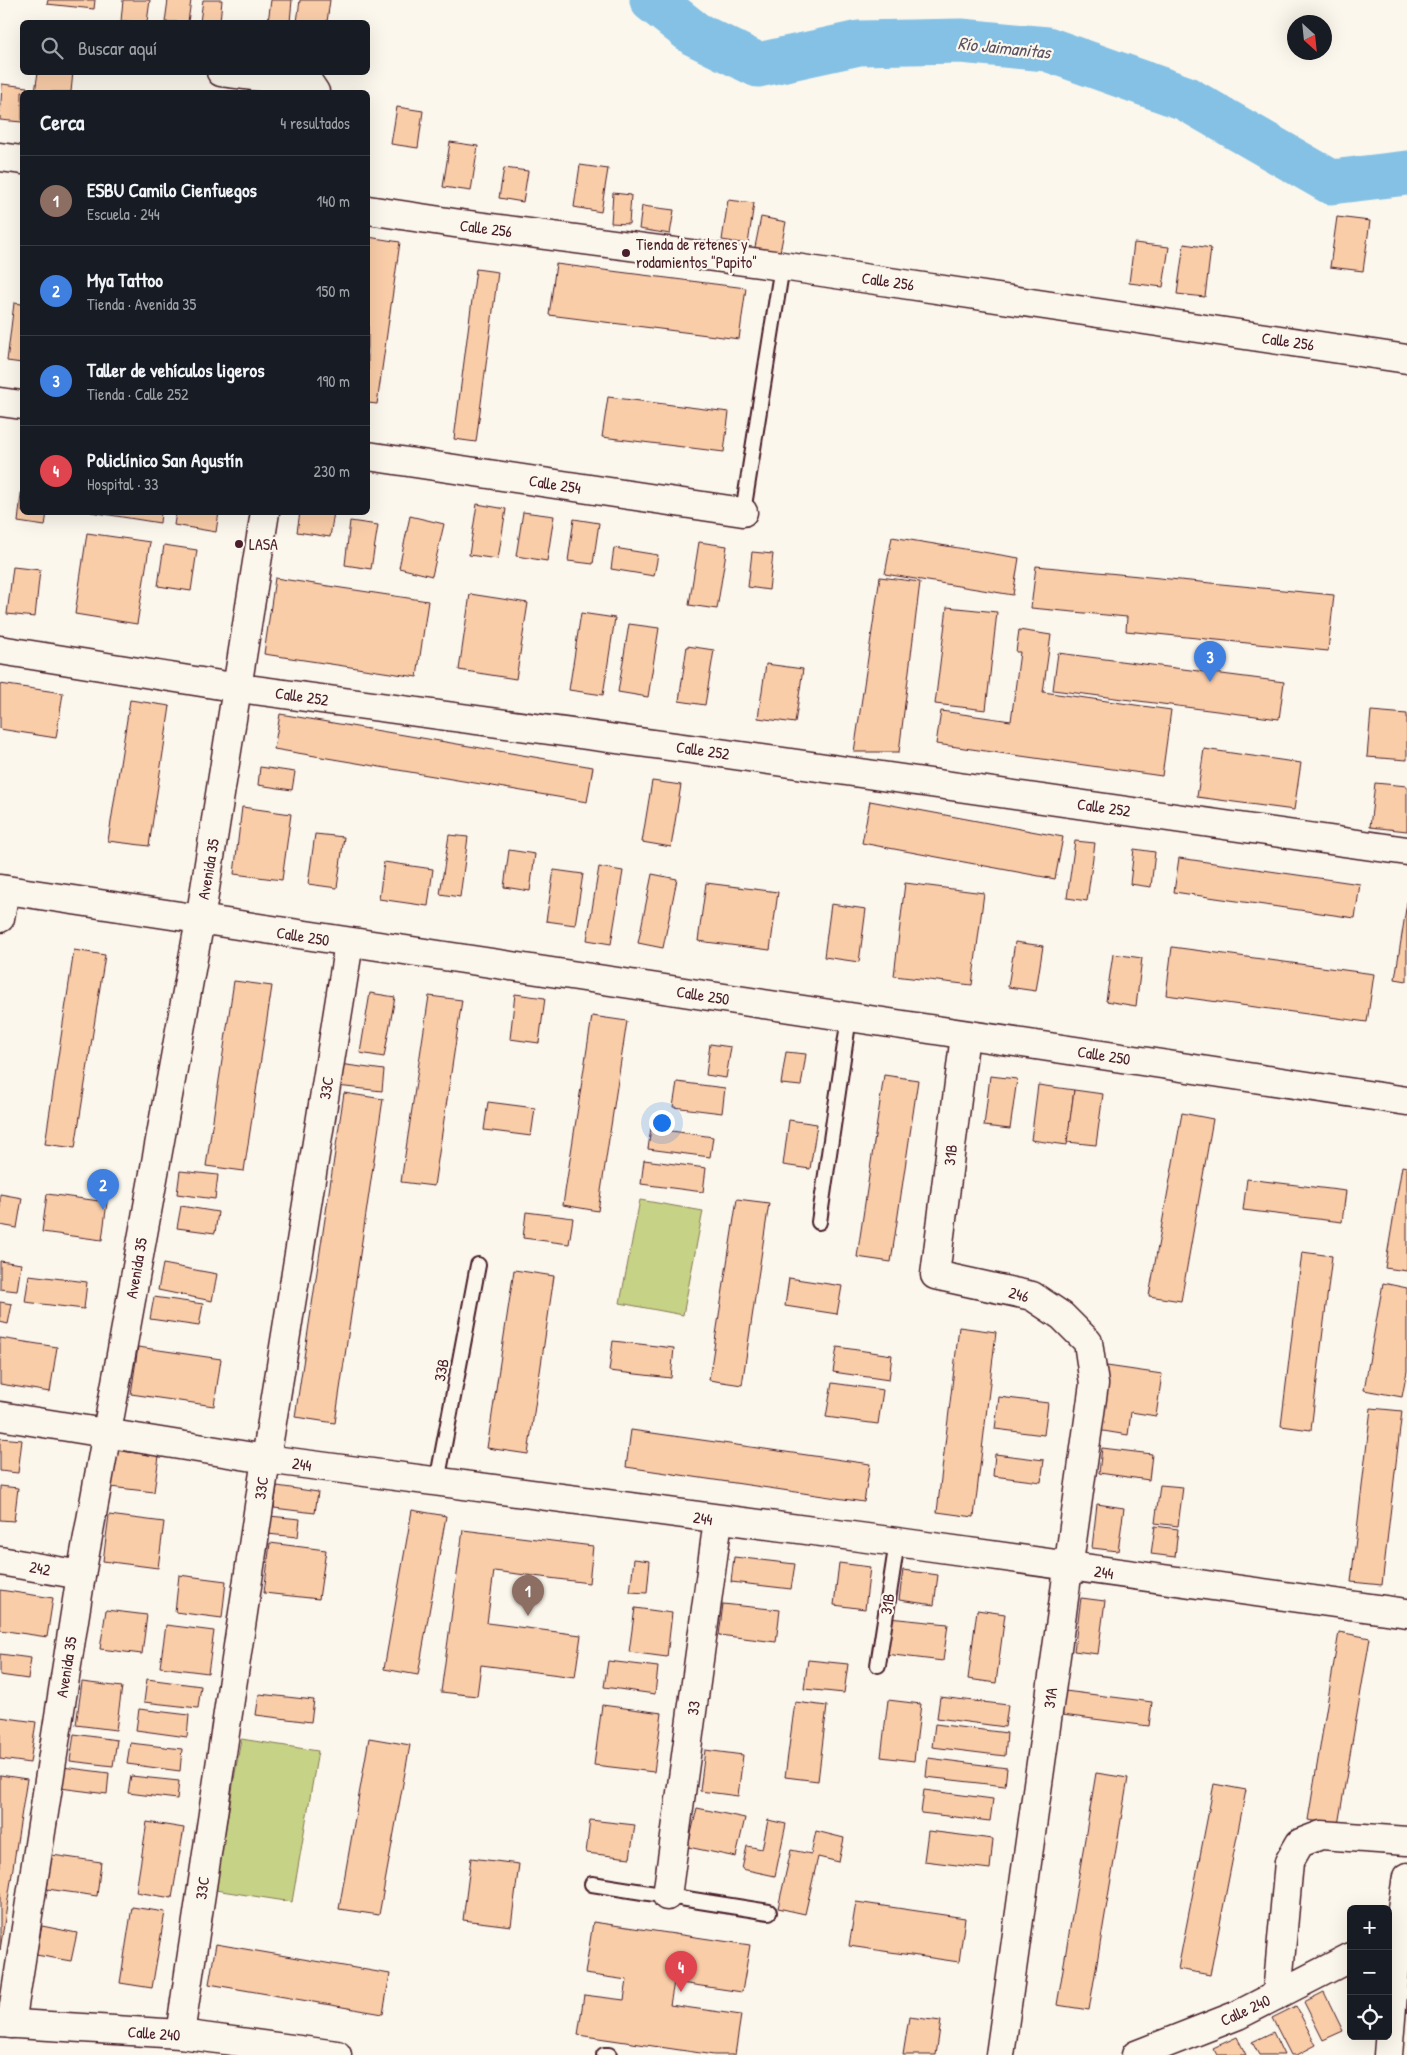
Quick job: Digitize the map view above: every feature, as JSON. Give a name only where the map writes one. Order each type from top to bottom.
[{"type":"street","points":[[245,75],[309,83],[314,90]]},
{"type":"street","points":[[0,157],[20,160]]},
{"type":"street","name":"Calle 256","points":[[370,210],[454,224],[782,266],[1407,359]]},
{"type":"street","points":[[0,402],[20,405]]},
{"type":"street","name":"Calle 254","points":[[370,456],[743,512]]},
{"type":"street","name":"Avenida 35","points":[[6,2024],[106,1432],[200,920],[239,688],[265,515]]},
{"type":"street","name":"Calle 252","points":[[0,650],[239,688],[723,753],[1407,851]]},
{"type":"street","points":[[0,918],[2,890]]},
{"type":"street","name":"Calle 250","points":[[2,890],[1407,1101]]},
{"type":"street","name":"33C","points":[[180,2034],[266,1459],[350,942]]},
{"type":"street","name":"31B","points":[[936,1275],[965,1035]]},
{"type":"street","name":"246","points":[[936,1275],[1032,1296],[1062,1316],[1088,1342]]},
{"type":"street","name":"31A","points":[[1000,2055],[1094,1384],[1088,1342]]},
{"type":"street","name":"244","points":[[0,1416],[266,1459],[718,1520],[897,1542],[1407,1613]]},
{"type":"street","name":"33","points":[[667,1896],[718,1520]]},
{"type":"street","name":"242","points":[[0,1561],[81,1575]]},
{"type":"street","points":[[1277,1995],[1289,1862],[1300,1843],[1321,1835],[1407,1841]]},
{"type":"street","points":[[1388,2055],[1398,1933],[1407,1877]]},
{"type":"street","name":"Calle 240","points":[[1136,2055],[1238,2014],[1347,1959]]},
{"type":"street","name":"Calle 240","points":[[6,2024],[180,2034],[337,2055]]},
{"type":"lane","points":[[743,512],[782,266]]},
{"type":"lane","points":[[819,1222],[849,1017]]},
{"type":"lane","name":"33B","points":[[437,1482],[478,1265]]},
{"type":"lane","name":"31B","points":[[878,1665],[897,1542]]},
{"type":"lane","points":[[592,1884],[769,1912]]},
{"type":"green space","points":[[640,1200],[703,1211],[683,1315],[620,1303]]},
{"type":"green space","points":[[241,1739],[318,1751],[292,1902],[215,1890]]},
{"type":"building","points":[[48,0],[95,0],[94,9],[47,4]]},
{"type":"building","points":[[123,0],[150,0],[147,20],[121,20]]},
{"type":"building","points":[[168,0],[191,0],[188,20],[165,20]]},
{"type":"building","points":[[203,0],[222,0],[220,20],[200,20]]},
{"type":"building","points":[[271,0],[292,0],[290,20],[268,20]]},
{"type":"building","points":[[300,0],[330,0],[327,20],[297,20]]},
{"type":"building","points":[[38,75],[73,75],[71,90],[35,90]]},
{"type":"building","points":[[2,84],[27,87],[26,90],[20,90],[20,122],[0,120]]},
{"type":"building","points":[[397,107],[423,111],[418,148],[391,144]]},
{"type":"building","points":[[450,142],[478,146],[471,191],[443,187]]},
{"type":"building","points":[[580,165],[608,169],[601,212],[574,207]]},
{"type":"building","points":[[504,168],[528,171],[523,202],[499,198]]},
{"type":"building","points":[[613,193],[631,195],[629,224],[611,223]]},
{"type":"building","points":[[728,200],[754,203],[748,244],[722,240]]},
{"type":"building","points":[[642,206],[674,210],[670,234],[639,229]]},
{"type":"building","points":[[761,217],[786,222],[779,257],[754,252]]},
{"type":"building","points":[[1337,217],[1370,221],[1363,271],[1330,267]]},
{"type":"building","points":[[370,237],[400,242],[377,404],[370,403]]},
{"type":"building","points":[[1134,243],[1169,247],[1163,287],[1129,283]]},
{"type":"building","points":[[1184,244],[1211,248],[1205,297],[1177,294]]},
{"type":"building","points":[[556,264],[746,288],[739,339],[549,315]]},
{"type":"building","points":[[476,269],[498,272],[476,442],[454,439]]},
{"type":"building","points":[[14,303],[20,304],[20,363],[7,361]]},
{"type":"building","points":[[608,397],[729,412],[724,452],[602,437]]},
{"type":"building","points":[[20,504],[20,515],[47,515],[45,526],[18,522]]},
{"type":"building","points":[[477,504],[506,509],[498,559],[469,555]]},
{"type":"building","points":[[523,512],[554,516],[547,561],[516,556]]},
{"type":"building","points":[[110,515],[161,515],[160,523]]},
{"type":"building","points":[[176,515],[219,515],[216,532],[174,525]]},
{"type":"building","points":[[300,515],[334,515],[330,537],[297,532]]},
{"type":"building","points":[[410,516],[444,524],[432,576],[399,568]]},
{"type":"building","points":[[574,519],[599,523],[593,564],[568,561]]},
{"type":"building","points":[[350,521],[378,525],[371,569],[345,565]]},
{"type":"building","points":[[87,533],[150,542],[137,624],[75,614]]},
{"type":"building","points":[[892,537],[1019,558],[1013,595],[885,574]]},
{"type":"building","points":[[699,542],[727,546],[717,609],[689,605]]},
{"type":"building","points":[[164,545],[197,550],[191,591],[158,586]]},
{"type":"building","points":[[614,548],[658,555],[654,576],[611,569]]},
{"type":"building","points":[[752,552],[773,554],[769,590],[748,587]]},
{"type":"building","points":[[1036,566],[1334,595],[1328,651],[1126,631],[1127,617],[1031,608]]},
{"type":"building","points":[[13,567],[40,570],[35,617],[7,614]]},
{"type":"building","points":[[880,577],[920,582],[899,752],[854,752]]},
{"type":"building","points":[[275,578],[428,601],[417,677],[264,654]]},
{"type":"building","points":[[470,594],[528,603],[516,679],[459,670]]},
{"type":"building","points":[[947,607],[997,612],[986,710],[935,704]]},
{"type":"building","points":[[581,613],[615,618],[603,695],[569,690]]},
{"type":"building","points":[[629,624],[659,628],[648,697],[618,692]]},
{"type":"building","points":[[1019,630],[1051,635],[1043,692],[1171,710],[1162,776],[936,744],[941,711],[1011,721],[1020,652],[1016,652]]},
{"type":"building","points":[[687,646],[714,650],[705,705],[679,701]]},
{"type":"building","points":[[1058,653],[1284,682],[1279,719],[1053,690]]},
{"type":"building","points":[[766,664],[803,669],[795,723],[758,718]]},
{"type":"building","points":[[0,684],[63,693],[56,738],[0,729]]},
{"type":"building","points":[[130,700],[170,706],[149,846],[108,841]]},
{"type":"building","points":[[1371,711],[1407,714],[1407,760],[1367,757]]},
{"type":"building","points":[[280,714],[593,767],[587,802],[274,749]]},
{"type":"building","points":[[1204,749],[1301,763],[1294,810],[1197,797]]},
{"type":"building","points":[[260,767],[295,772],[292,790],[258,785]]},
{"type":"building","points":[[652,781],[681,785],[671,847],[642,842]]},
{"type":"building","points":[[1375,783],[1407,786],[1407,831],[1370,827]]},
{"type":"building","points":[[870,801],[1063,837],[1055,879],[862,843]]},
{"type":"building","points":[[242,807],[291,814],[282,880],[234,874]]},
{"type":"building","points":[[315,834],[344,837],[337,888],[308,884]]},
{"type":"building","points":[[449,835],[468,837],[460,897],[440,894]]},
{"type":"building","points":[[1075,841],[1095,843],[1087,901],[1067,898]]},
{"type":"building","points":[[1134,849],[1155,852],[1151,887],[1130,884]]},
{"type":"building","points":[[509,850],[535,854],[530,891],[504,887]]},
{"type":"building","points":[[1179,858],[1360,884],[1355,918],[1174,892]]},
{"type":"building","points":[[384,862],[433,869],[428,906],[379,899]]},
{"type":"building","points":[[599,867],[623,871],[611,944],[587,940]]},
{"type":"building","points":[[554,870],[583,874],[575,925],[546,921]]},
{"type":"building","points":[[652,874],[677,879],[663,948],[638,943]]},
{"type":"building","points":[[706,883],[778,892],[770,950],[698,941]]},
{"type":"building","points":[[905,883],[984,893],[972,985],[894,976]]},
{"type":"building","points":[[1407,902],[1407,981],[1395,979]]},
{"type":"building","points":[[831,904],[866,909],[859,962],[824,957]]},
{"type":"building","points":[[1015,942],[1043,946],[1036,991],[1008,987]]},
{"type":"building","points":[[1172,947],[1374,974],[1367,1022],[1166,995]]},
{"type":"building","points":[[74,950],[105,955],[75,1148],[45,1144]]},
{"type":"building","points":[[1113,954],[1142,958],[1136,1006],[1106,1001]]},
{"type":"building","points":[[234,981],[272,986],[244,1171],[206,1166]]},
{"type":"building","points":[[370,993],[395,997],[384,1057],[360,1053]]},
{"type":"building","points":[[515,994],[545,998],[539,1043],[510,1039]]},
{"type":"building","points":[[429,996],[462,1000],[434,1186],[401,1182]]},
{"type":"building","points":[[592,1016],[627,1021],[598,1211],[563,1205]]},
{"type":"building","points":[[710,1044],[731,1047],[726,1078],[706,1075]]},
{"type":"building","points":[[786,1052],[806,1054],[801,1086],[781,1084]]},
{"type":"building","points":[[339,1064],[384,1070],[382,1091],[337,1086]]},
{"type":"building","points":[[884,1075],[918,1080],[891,1262],[857,1257]]},
{"type":"building","points":[[990,1076],[1017,1079],[1010,1129],[984,1126]]},
{"type":"building","points":[[677,1082],[725,1088],[722,1113],[673,1107]]},
{"type":"building","points":[[1038,1085],[1074,1090],[1067,1145],[1031,1140]]},
{"type":"building","points":[[1074,1090],[1103,1094],[1096,1145],[1067,1142]]},
{"type":"building","points":[[344,1093],[383,1099],[335,1423],[295,1417]]},
{"type":"building","points":[[488,1102],[535,1108],[531,1136],[484,1130]]},
{"type":"building","points":[[1182,1113],[1213,1119],[1181,1301],[1149,1296]]},
{"type":"building","points":[[789,1120],[817,1124],[810,1169],[783,1165]]},
{"type":"building","points":[[651,1128],[713,1137],[710,1157],[648,1149]]},
{"type":"building","points":[[644,1160],[706,1168],[703,1192],[641,1184]]},
{"type":"building","points":[[1402,1166],[1407,1167],[1407,1271],[1385,1268]]},
{"type":"building","points":[[180,1171],[218,1175],[215,1199],[177,1194]]},
{"type":"building","points":[[1247,1179],[1346,1191],[1342,1222],[1243,1210]]},
{"type":"building","points":[[0,1194],[22,1198],[17,1228],[0,1225]]},
{"type":"building","points":[[47,1194],[107,1202],[102,1240],[42,1232]]},
{"type":"building","points":[[737,1199],[769,1203],[742,1385],[709,1380]]},
{"type":"building","points":[[181,1206],[218,1212],[215,1233],[177,1228]]},
{"type":"building","points":[[526,1212],[573,1218],[569,1244],[523,1238]]},
{"type":"building","points":[[1302,1252],[1332,1256],[1311,1430],[1281,1426]]},
{"type":"building","points":[[0,1261],[21,1264],[17,1291],[0,1289]]},
{"type":"building","points":[[163,1264],[217,1274],[212,1301],[158,1290]]},
{"type":"building","points":[[514,1270],[554,1276],[528,1454],[487,1448]]},
{"type":"building","points":[[29,1275],[87,1282],[84,1309],[25,1302]]},
{"type":"building","points":[[789,1278],[842,1286],[837,1314],[785,1306]]},
{"type":"building","points":[[1383,1283],[1407,1288],[1407,1371],[1402,1397],[1364,1390]]},
{"type":"building","points":[[154,1297],[203,1304],[199,1326],[150,1319]]},
{"type":"building","points":[[0,1302],[12,1304],[8,1324],[0,1322]]},
{"type":"building","points":[[959,1327],[996,1332],[974,1517],[937,1512]]},
{"type":"building","points":[[0,1338],[57,1347],[50,1392],[0,1384]]},
{"type":"building","points":[[613,1341],[674,1348],[671,1378],[609,1371]]},
{"type":"building","points":[[138,1347],[221,1359],[214,1406],[131,1394]]},
{"type":"building","points":[[837,1347],[892,1355],[889,1380],[833,1372]]},
{"type":"building","points":[[1107,1366],[1162,1374],[1156,1416],[1131,1412],[1128,1435],[1097,1430]]},
{"type":"building","points":[[832,1383],[883,1390],[878,1424],[826,1417]]},
{"type":"building","points":[[999,1397],[1048,1403],[1044,1435],[995,1429]]},
{"type":"building","points":[[1371,1408],[1402,1411],[1382,1585],[1351,1582]]},
{"type":"building","points":[[631,1430],[870,1464],[864,1502],[626,1467]]},
{"type":"building","points":[[0,1438],[22,1440],[18,1473],[0,1471]]},
{"type":"building","points":[[1102,1448],[1152,1454],[1149,1480],[1099,1473]]},
{"type":"building","points":[[114,1450],[159,1456],[154,1492],[110,1487]]},
{"type":"building","points":[[995,1454],[1044,1460],[1041,1482],[993,1476]]},
{"type":"building","points":[[1160,1485],[1183,1487],[1178,1526],[1155,1523]]},
{"type":"building","points":[[0,1486],[18,1488],[14,1521],[0,1520]]},
{"type":"building","points":[[277,1486],[318,1492],[315,1513],[274,1508]]},
{"type":"building","points":[[1097,1504],[1124,1508],[1118,1551],[1092,1548]]},
{"type":"building","points":[[412,1510],[446,1516],[418,1675],[384,1669]]},
{"type":"building","points":[[109,1515],[164,1522],[158,1568],[103,1561]]},
{"type":"building","points":[[269,1516],[300,1519],[298,1537],[267,1534]]},
{"type":"building","points":[[1155,1526],[1178,1529],[1175,1557],[1151,1554]]},
{"type":"building","points":[[463,1530],[593,1546],[589,1583],[494,1571],[487,1623],[581,1635],[575,1677],[481,1665],[477,1696],[441,1692]]},
{"type":"building","points":[[270,1543],[326,1550],[319,1599],[264,1593]]},
{"type":"building","points":[[734,1557],[795,1564],[791,1589],[731,1582]]},
{"type":"building","points":[[634,1559],[650,1561],[647,1593],[630,1592]]},
{"type":"building","points":[[839,1563],[870,1567],[865,1609],[834,1605]]},
{"type":"building","points":[[903,1570],[938,1575],[934,1605],[899,1600]]},
{"type":"building","points":[[179,1575],[226,1581],[222,1618],[175,1612]]},
{"type":"building","points":[[0,1590],[53,1598],[47,1637],[0,1630]]},
{"type":"building","points":[[1081,1598],[1105,1601],[1098,1654],[1074,1651]]},
{"type":"building","points":[[723,1604],[780,1610],[776,1642],[719,1635]]},
{"type":"building","points":[[635,1608],[672,1613],[667,1657],[629,1652]]},
{"type":"building","points":[[106,1610],[147,1615],[142,1654],[100,1649]]},
{"type":"building","points":[[977,1610],[1005,1614],[996,1683],[968,1679]]},
{"type":"building","points":[[889,1618],[948,1624],[943,1661],[885,1654]]},
{"type":"building","points":[[166,1625],[214,1631],[208,1673],[160,1667]]},
{"type":"building","points":[[1339,1632],[1370,1638],[1338,1825],[1308,1820]]},
{"type":"building","points":[[0,1654],[31,1658],[28,1679],[0,1675]]},
{"type":"building","points":[[808,1660],[848,1664],[844,1693],[804,1689]]},
{"type":"building","points":[[608,1661],[658,1667],[655,1694],[604,1687]]},
{"type":"building","points":[[147,1679],[201,1686],[198,1708],[144,1702]]},
{"type":"building","points":[[82,1682],[122,1687],[116,1730],[76,1725]]},
{"type":"building","points":[[1065,1691],[1152,1702],[1149,1726],[1062,1715]]},
{"type":"building","points":[[259,1694],[314,1700],[311,1722],[256,1715]]},
{"type":"building","points":[[940,1697],[1008,1705],[1005,1727],[937,1718]]},
{"type":"building","points":[[888,1700],[921,1704],[914,1761],[881,1757]]},
{"type":"building","points":[[795,1702],[827,1706],[818,1781],[785,1777]]},
{"type":"building","points":[[602,1705],[662,1713],[654,1772],[594,1765]]},
{"type":"building","points":[[139,1709],[189,1715],[187,1737],[136,1730]]},
{"type":"building","points":[[0,1717],[36,1722],[30,1763],[0,1759]]},
{"type":"building","points":[[935,1724],[1007,1733],[1005,1756],[932,1747]]},
{"type":"building","points":[[74,1734],[117,1740],[113,1766],[70,1761]]},
{"type":"building","points":[[369,1738],[410,1745],[379,1915],[339,1909]]},
{"type":"building","points":[[130,1743],[182,1749],[180,1771],[127,1764]]},
{"type":"building","points":[[705,1750],[743,1755],[738,1796],[700,1791]]},
{"type":"building","points":[[928,1758],[1007,1768],[1005,1786],[926,1777]]},
{"type":"building","points":[[62,1767],[109,1773],[107,1794],[60,1788]]},
{"type":"building","points":[[1096,1773],[1128,1778],[1089,2010],[1057,2005]]},
{"type":"building","points":[[0,1775],[27,1779],[0,1950]]},
{"type":"building","points":[[131,1776],[179,1781],[177,1799],[128,1793]]},
{"type":"building","points":[[1214,1784],[1246,1790],[1210,1975],[1178,1969]]},
{"type":"building","points":[[924,1790],[993,1799],[990,1821],[921,1813]]},
{"type":"building","points":[[697,1808],[745,1818],[736,1857],[688,1847]]},
{"type":"building","points":[[590,1820],[635,1825],[630,1858],[586,1853]]},
{"type":"building","points":[[768,1820],[786,1824],[775,1876],[742,1869],[747,1846],[762,1849]]},
{"type":"building","points":[[147,1822],[184,1828],[172,1898],[136,1892]]},
{"type":"building","points":[[816,1831],[844,1838],[839,1862],[818,1857],[805,1914],[778,1908],[791,1850],[811,1854]]},
{"type":"building","points":[[928,1831],[993,1839],[990,1869],[924,1861]]},
{"type":"building","points":[[52,1855],[101,1862],[97,1896],[47,1889]]},
{"type":"building","points":[[471,1858],[519,1864],[511,1926],[463,1920]]},
{"type":"building","points":[[856,1902],[965,1918],[959,1962],[849,1946]]},
{"type":"building","points":[[132,1907],[165,1912],[152,1988],[120,1983]]},
{"type":"building","points":[[593,1922],[750,1945],[742,1992],[674,1982],[670,2005],[741,2015],[735,2055],[714,2055],[578,2035],[584,1995],[624,2000],[627,1980],[585,1974]]},
{"type":"building","points":[[42,1926],[77,1933],[71,1961],[36,1955]]},
{"type":"building","points":[[216,1944],[390,1974],[383,2014],[209,1984]]},
{"type":"building","points":[[1324,1992],[1343,2031],[1323,2040],[1304,2002]]},
{"type":"building","points":[[1296,2006],[1316,2045],[1297,2055],[1291,2055],[1272,2018]]},
{"type":"building","points":[[909,2017],[941,2021],[936,2055],[903,2055]]},
{"type":"building","points":[[1273,2032],[1284,2055],[1259,2055],[1252,2042]]},
{"type":"building","points":[[1237,2037],[1246,2055],[1217,2055],[1213,2048]]},
{"type":"waterway","name":"Río Jaimanitas","points":[[652,0],[695,34],[758,65],[859,43],[961,41],[1047,49],[1185,98],[1331,182],[1407,173]]},
{"type":"place","name":"Tienda de retenes y rodamientos \"Papito\"","points":[[626,253]]},
{"type":"place","name":"LASA","points":[[239,544]]},
{"type":"place","name":"Taller de vehículos ligeros","points":[[1210,682]]},
{"type":"place","name":"Mya Tattoo","points":[[103,1210]]},
{"type":"place","name":"ESBU Camilo Cienfuegos","points":[[528,1616]]},
{"type":"place","name":"Policlínico San Agustín","points":[[681,1992]]}]
